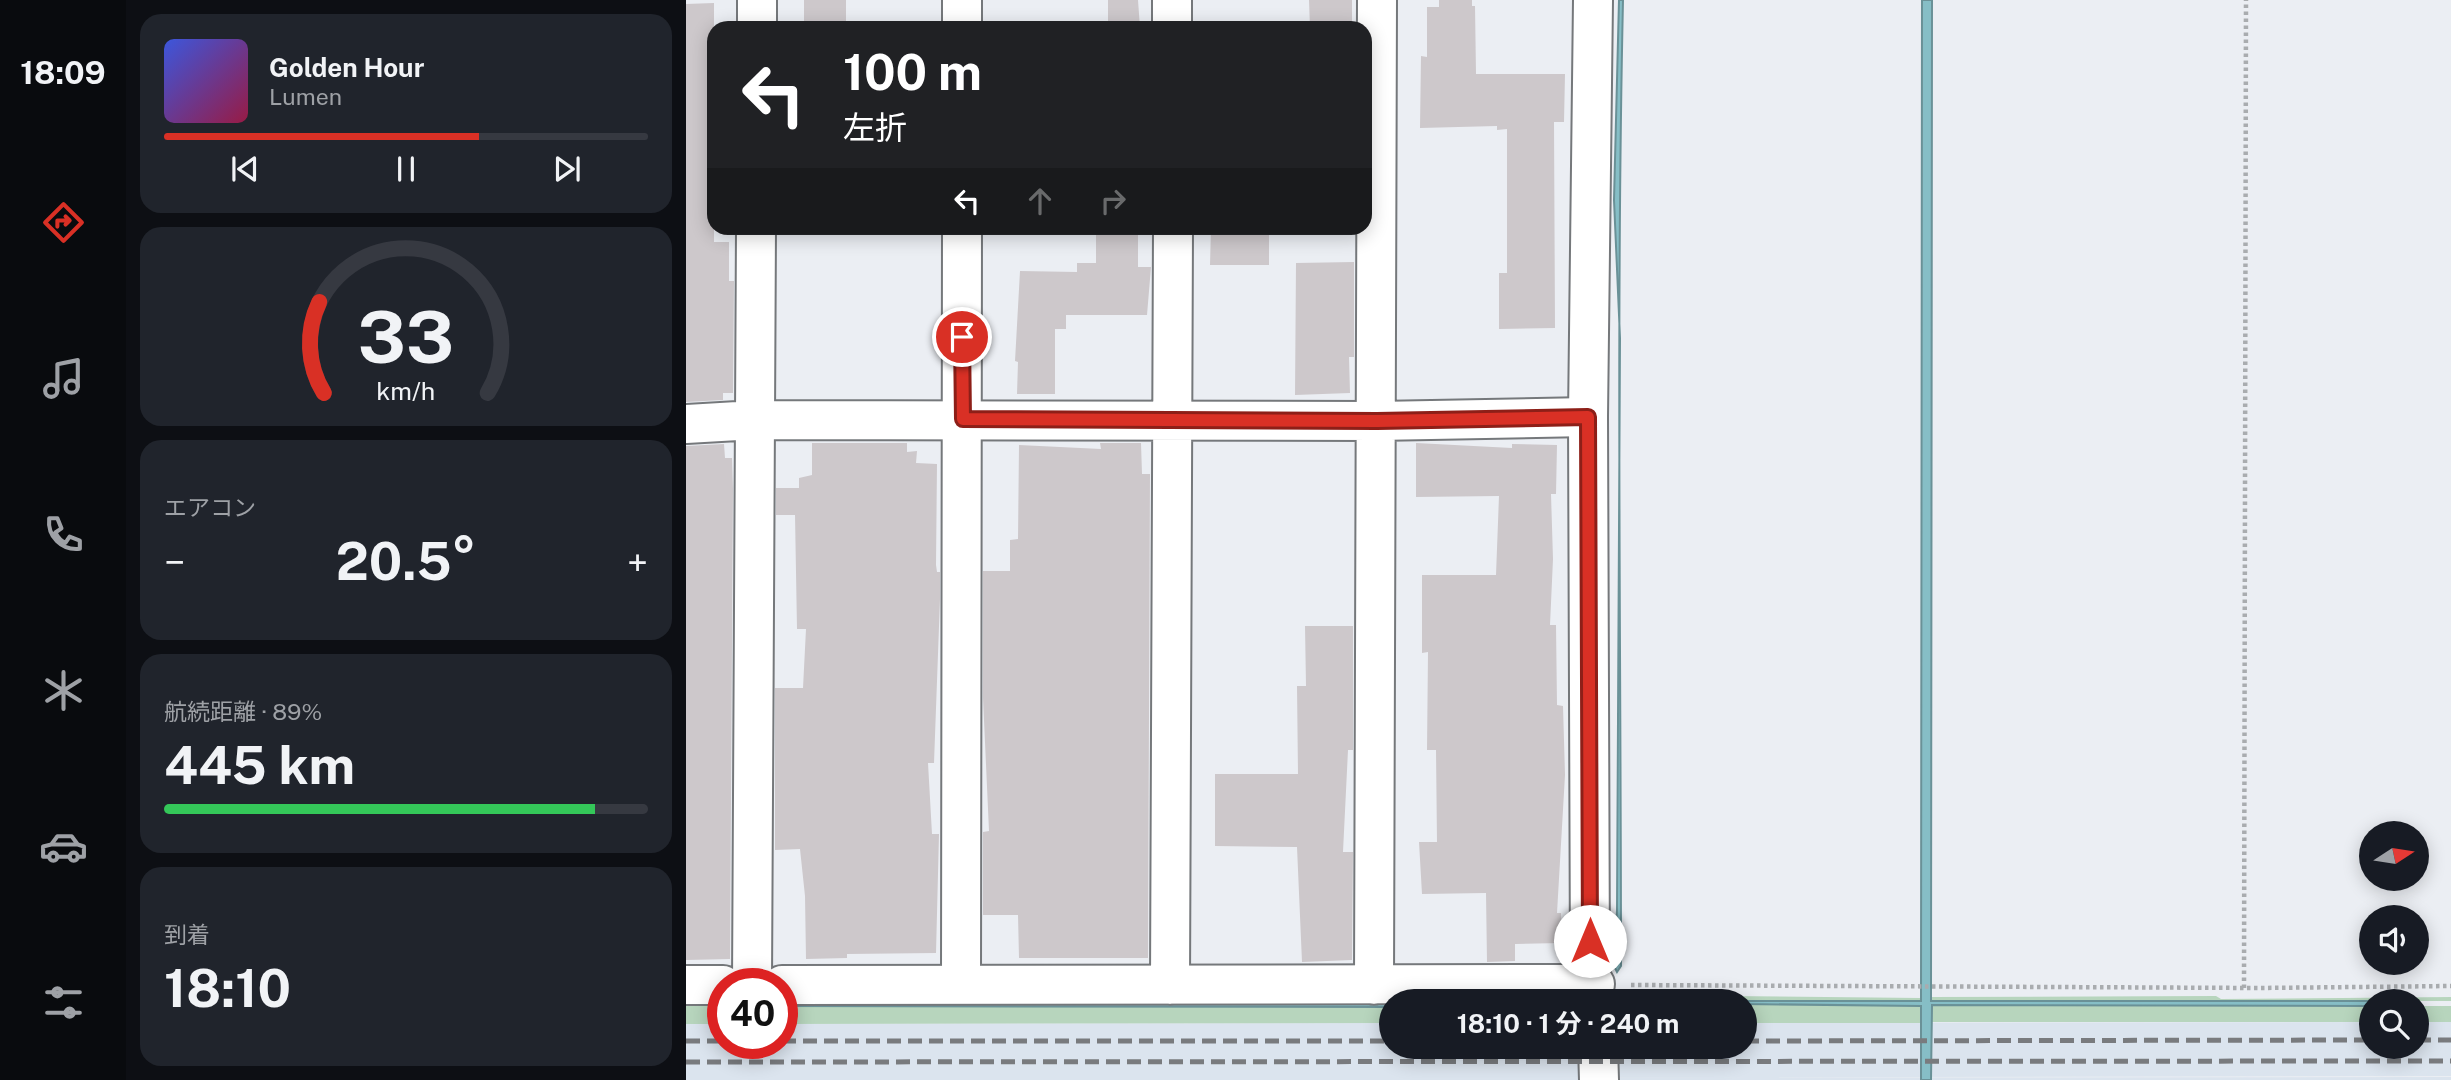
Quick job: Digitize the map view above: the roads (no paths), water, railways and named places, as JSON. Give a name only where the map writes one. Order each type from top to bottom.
[{"type":"street","points":[[757,0],[757,21]]},
{"type":"street","points":[[962,0],[962,21]]},
{"type":"street","points":[[1172,0],[1172,21]]},
{"type":"street","points":[[1374,985],[1377,0]]},
{"type":"street","points":[[1593,0],[1588,417],[1590,969],[1595,989]]},
{"type":"street","points":[[752,968],[756,235]]},
{"type":"street","points":[[961,983],[962,235]]},
{"type":"street","points":[[1170,985],[1173,235]]},
{"type":"street","points":[[686,424],[755,420],[1377,421],[1588,417]]},
{"type":"street","points":[[686,985],[707,985]]},
{"type":"street","points":[[798,985],[1374,985],[1485,989]]},
{"type":"street","points":[[1598,1059],[1599,1080]]},
{"type":"water","points":[[1619,0],[1623,0],[1619,325],[1614,200]]},
{"type":"water","points":[[1922,0],[1932,0],[1931,1001],[2359,1001],[2359,1006],[1932,1005],[1931,1080],[1921,1080],[1921,1006],[1757,1004],[1757,1001],[1921,1001]]},
{"type":"water","points":[[1619,325],[1620,338],[1619,460],[1619,362]]},
{"type":"water","points":[[1619,460],[1621,966],[1617,972],[1614,966],[1617,910]]},
{"type":"water","points":[[1379,1002],[1379,1007],[798,1006],[798,1003]]},
{"type":"railway","points":[[1757,1041],[2359,1040]]},
{"type":"railway","points":[[2429,1040],[2451,1040]]},
{"type":"railway","points":[[686,1041],[707,1041]]},
{"type":"railway","points":[[798,1041],[1379,1041]]},
{"type":"railway","points":[[686,1062],[2451,1061]]}]
